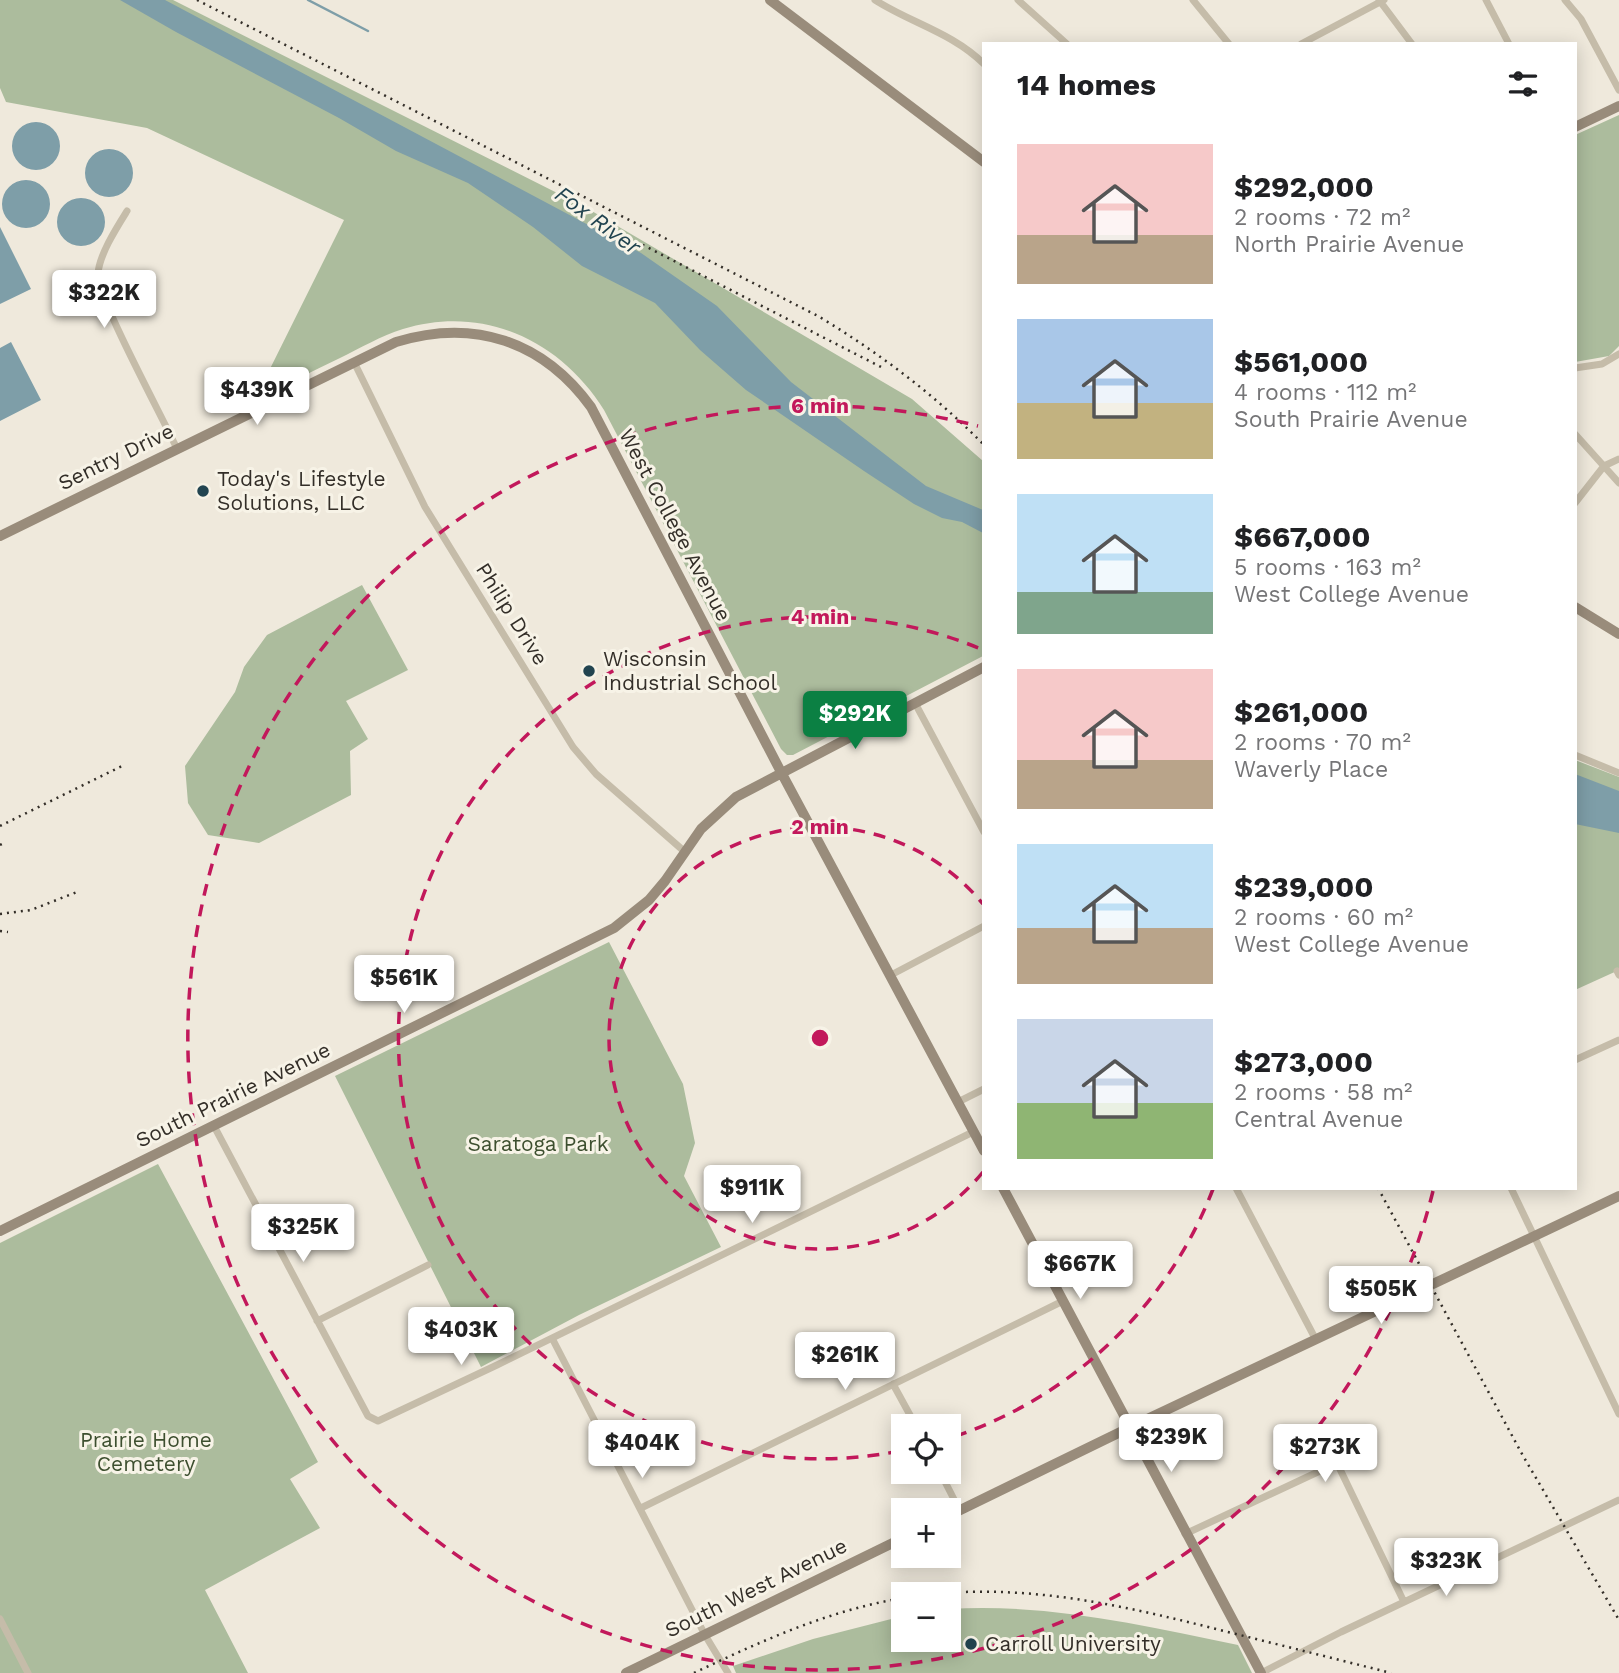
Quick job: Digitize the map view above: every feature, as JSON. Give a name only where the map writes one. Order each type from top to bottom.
[{"type":"street","points":[[770,0],[982,160]]},
{"type":"street","points":[[875,0],[942,33],[972,51],[982,62]]},
{"type":"street","points":[[1018,0],[1065,42]]},
{"type":"street","points":[[1193,0],[1227,42]]},
{"type":"street","points":[[1486,0],[1508,42]]},
{"type":"street","points":[[1565,0],[1581,19],[1619,90]]},
{"type":"street","points":[[1305,42],[1381,1],[1411,42]]},
{"type":"street","points":[[1577,126],[1619,106]]},
{"type":"street","points":[[127,211],[100,266],[98,281],[177,449]]},
{"type":"street","name":"Sentry Drive","points":[[0,536],[396,342],[432,334],[480,334],[523,348]]},
{"type":"street","name":"West College Avenue","points":[[523,348],[564,375],[590,407],[982,1147]]},
{"type":"street","points":[[1577,368],[1602,364],[1619,354]]},
{"type":"street","name":"Philip Drive","points":[[354,362],[425,507],[573,747],[596,774],[685,852]]},
{"type":"street","points":[[1577,436],[1619,483]]},
{"type":"street","points":[[1577,500],[1604,466],[1619,459]]},
{"type":"street","points":[[1577,608],[1619,634]]},
{"type":"street","name":"South Prairie Avenue","points":[[0,1231],[614,928],[649,901],[701,829],[722,808],[747,790],[982,668]]},
{"type":"street","points":[[915,703],[982,828]]},
{"type":"street","points":[[1577,756],[1619,773]]},
{"type":"street","points":[[891,975],[982,927]]},
{"type":"street","points":[[1577,1059],[1619,1040]]},
{"type":"street","points":[[958,1102],[982,1090]]},
{"type":"street","points":[[214,1126],[368,1416],[378,1421],[974,1132]]},
{"type":"street","points":[[1004,1190],[1261,1673],[1616,1501],[1619,1511]]},
{"type":"street","points":[[1237,1190],[1316,1340]]},
{"type":"street","points":[[1512,1190],[1619,1414]]},
{"type":"street","points":[[961,1511],[1619,1196]]},
{"type":"street","points":[[317,1321],[428,1265]]},
{"type":"street","points":[[641,1508],[1063,1301]]},
{"type":"street","points":[[552,1338],[705,1635],[728,1673]]},
{"type":"street","points":[[893,1384],[909,1414]]},
{"type":"street","points":[[1185,1534],[1337,1463],[1404,1602]]},
{"type":"street","name":"South West Avenue","points":[[626,1673],[891,1544]]},
{"type":"street","points":[[0,1619],[28,1673]]},
{"type":"green space","points":[[0,0],[173,0],[585,207],[912,399],[982,460],[982,657],[793,755],[787,755],[781,749],[604,410],[566,365],[543,347],[518,334],[491,325],[463,321],[433,322],[387,335],[254,401],[344,220],[147,128],[6,102],[0,88]]},
{"type":"green space","points":[[1619,115],[1619,346],[1609,356],[1577,362],[1577,134]]},
{"type":"green space","points":[[362,585],[408,670],[346,701],[368,739],[350,751],[351,795],[259,843],[208,835],[188,803],[185,766],[235,692],[244,667],[267,635]]},
{"type":"green space","points":[[1577,761],[1619,777],[1619,970],[1577,989]]},
{"type":"green space","name":"Saratoga Park","points":[[609,942],[683,1084],[695,1143],[684,1176],[721,1247],[579,1315],[481,1367],[335,1076]]},
{"type":"green space","name":"Prairie Home Cemetery","points":[[158,1164],[318,1462],[290,1479],[320,1528],[205,1590],[248,1673],[0,1673],[0,1243]]},
{"type":"green space","name":"Carroll University","points":[[961,1609],[1022,1609],[1130,1623],[1238,1645],[1252,1673],[736,1673],[733,1666],[813,1639],[891,1619],[891,1652],[961,1652]]},
{"type":"water","name":"Fox River","points":[[120,0],[165,0],[641,253],[717,306],[791,382],[926,486],[982,510],[982,532],[914,504],[864,471],[746,390],[700,350],[655,303],[582,266],[533,227],[468,183],[396,151]]},
{"type":"water","points":[[36,122],[53,129],[60,146],[53,163],[36,170],[19,163],[12,146],[19,129]]},
{"type":"water","points":[[109,149],[126,156],[133,173],[126,190],[109,197],[92,190],[85,173],[92,156]]},
{"type":"water","points":[[26,180],[43,187],[50,204],[43,221],[26,228],[9,221],[2,204],[9,187]]},
{"type":"water","points":[[81,198],[98,205],[105,222],[98,239],[81,246],[64,239],[57,222],[64,205]]},
{"type":"water","points":[[0,227],[31,289],[0,304]]},
{"type":"water","points":[[11,342],[41,400],[0,421],[0,348]]},
{"type":"water","points":[[1577,775],[1619,791],[1619,833],[1577,824]]},
{"type":"waterway","points":[[308,0],[368,31]]},
{"type":"railway","points":[[197,0],[818,316],[905,375],[982,443]]},
{"type":"railway","points":[[604,228],[639,243],[883,368]]},
{"type":"railway","points":[[0,826],[122,766]]},
{"type":"railway","points":[[0,845],[6,842]]},
{"type":"railway","points":[[0,914],[31,910],[77,892]]},
{"type":"railway","points":[[0,931],[8,932]]},
{"type":"railway","points":[[1379,1190],[1522,1454],[1619,1620]]},
{"type":"railway","points":[[961,1592],[1048,1595],[1123,1607],[1391,1673]]},
{"type":"railway","points":[[694,1673],[770,1638],[849,1610],[891,1600]]},
{"type":"place","name":"Today's Lifestyle Solutions, LLC","points":[[203,491]]},
{"type":"place","name":"Wisconsin Industrial School","points":[[589,671]]},
{"type":"place","name":"Carroll University","points":[[971,1644]]}]
